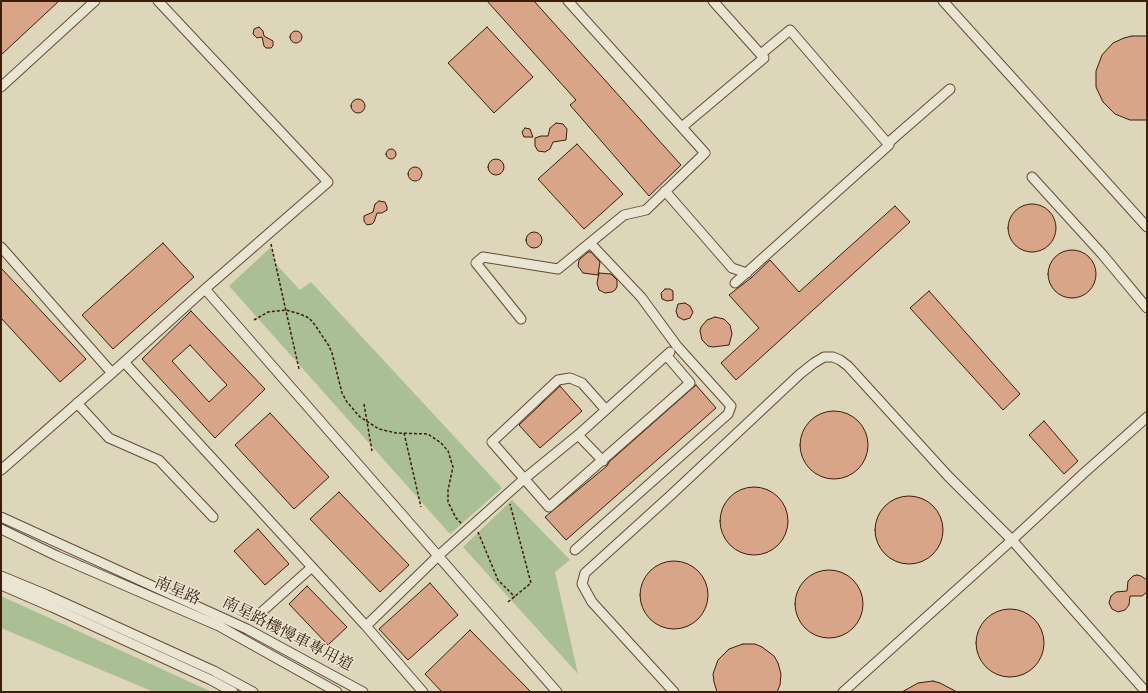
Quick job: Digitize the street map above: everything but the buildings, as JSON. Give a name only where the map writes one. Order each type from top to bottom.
[{"type":"street","points":[[1,86],[95,1]]},
{"type":"street","points":[[1,470],[328,182],[158,1]]},
{"type":"street","points":[[521,319],[476,263],[483,257],[558,270],[624,215],[646,210],[705,152],[568,1]]},
{"type":"street","points":[[682,127],[764,58],[713,1]]},
{"type":"street","points":[[943,1],[1147,227]]},
{"type":"street","points":[[761,54],[790,30],[888,143]]},
{"type":"street","points":[[735,283],[889,145],[888,143],[950,89]]},
{"type":"street","points":[[1032,177],[1102,254],[1147,308]]},
{"type":"street","points":[[665,191],[732,268],[747,272]]},
{"type":"street","points":[[575,550],[728,414],[731,406],[677,346],[641,297],[590,243]]},
{"type":"street","points":[[1,247],[112,373]]},
{"type":"street","points":[[205,289],[558,692]]},
{"type":"street","points":[[366,626],[438,556],[524,479],[578,435],[677,346]]},
{"type":"street","points":[[606,410],[582,383],[570,378],[558,380],[492,442],[549,507],[690,382],[667,356]]},
{"type":"street","points":[[674,692],[592,602],[582,584],[585,574],[814,362],[824,357],[833,357],[848,366],[948,476],[1012,540],[1146,692]]},
{"type":"street","points":[[124,362],[366,626],[423,692]]},
{"type":"street","points":[[77,403],[109,438],[159,460],[213,517]]},
{"type":"street","points":[[842,692],[1147,417]]},
{"type":"street","points":[[578,435],[602,461]]},
{"type":"street","name":"南星路機慢車專用道","points":[[1,516],[247,629],[363,692]]},
{"type":"street","name":"南星路","points":[[1,529],[57,556],[219,626],[337,692]]},
{"type":"street","points":[[256,617],[312,567]]},
{"type":"street","points":[[1,576],[47,595],[214,671],[253,692]]},
{"type":"street","points":[[1,585],[211,680],[233,692]]},
{"type":"path","points":[[271,244],[299,369]]},
{"type":"path","points":[[254,320],[268,312],[286,310],[309,318],[332,353],[342,392],[347,402],[360,417],[379,429],[396,433],[428,434],[441,442],[448,451],[453,467],[448,490],[448,502],[456,518],[463,525]]},
{"type":"path","points":[[364,404],[372,451]]},
{"type":"path","points":[[404,433],[422,507]]},
{"type":"path","points":[[508,602],[531,583],[509,498]]},
{"type":"path","points":[[476,528],[498,580],[515,597]]},
{"type":"green space","points":[[271,247],[275,263],[300,290],[311,282],[502,488],[450,534],[229,286]]},
{"type":"green space","points":[[512,500],[570,560],[555,572],[578,674],[463,547]]},
{"type":"green space","points":[[1,596],[212,692],[154,692],[1,628]]}]
